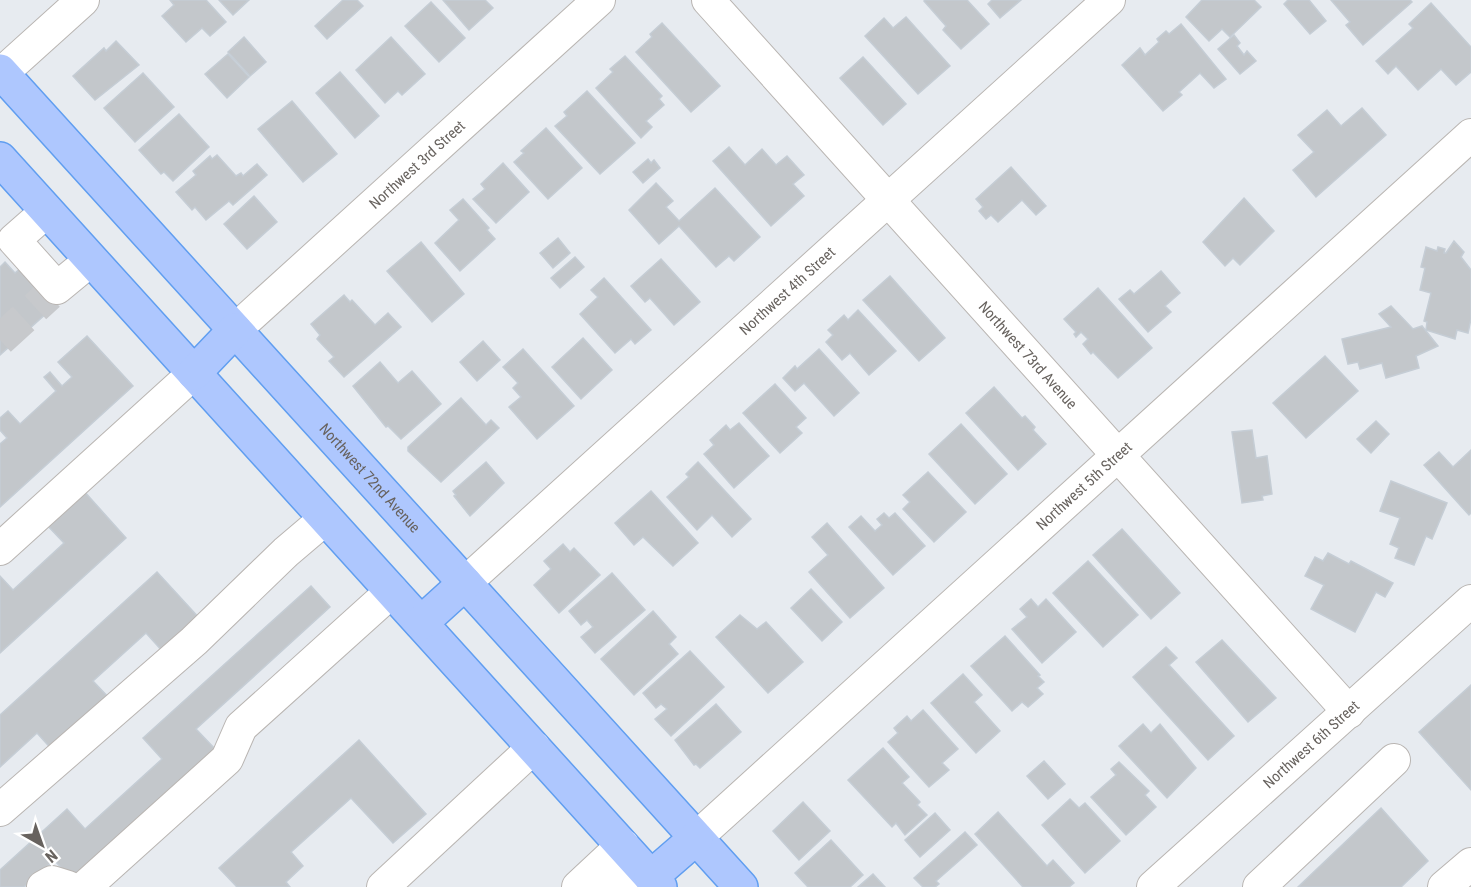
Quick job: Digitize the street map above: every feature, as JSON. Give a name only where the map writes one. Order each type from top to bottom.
[{"type":"main road","name":"Northwest 72nd Avenue","points":[[1,73],[741,887]]},
{"type":"main road","points":[[5,174],[47,211],[534,747],[639,873],[696,838]]},
{"type":"main road","points":[[194,373],[235,330]]},
{"type":"main road","points":[[421,623],[465,583]]},
{"type":"street","points":[[1,73],[82,0]]},
{"type":"street","name":"Northwest 3rd Street","points":[[235,330],[599,0]]},
{"type":"street","name":"Northwest 73rd Avenue","points":[[708,0],[1349,712]]},
{"type":"street","name":"Northwest 4th Street","points":[[465,583],[1109,0]]},
{"type":"street","name":"Northwest 5th Street","points":[[696,838],[1471,135]]},
{"type":"street","points":[[47,211],[7,247],[53,291],[91,260]]},
{"type":"street","points":[[0,549],[194,373]]},
{"type":"street","points":[[0,810],[194,641],[286,552],[326,518]]},
{"type":"street","points":[[85,887],[227,759],[241,727],[392,591]]},
{"type":"street","name":"Northwest 6th Street","points":[[1153,887],[1471,602]]},
{"type":"street","points":[[383,887],[534,747]]},
{"type":"street","points":[[1258,887],[1394,760]]},
{"type":"street","points":[[1444,887],[1471,864]]},
{"type":"street","points":[[578,887],[639,873]]},
{"type":"street","points":[[43,887],[52,882],[68,887]]},
{"type":"building","points":[[170,0],[206,0],[226,22],[210,36],[202,28],[186,42],[162,16],[174,5]]},
{"type":"building","points":[[219,0],[249,0],[233,15]]},
{"type":"building","points":[[343,0],[357,0],[363,6],[327,39],[315,26]]},
{"type":"building","points":[[443,0],[485,0],[493,8],[469,30]]},
{"type":"building","points":[[925,0],[967,0],[989,24],[961,49],[943,30],[946,26]]},
{"type":"building","points":[[992,0],[1021,0],[1000,18],[988,4]]},
{"type":"building","points":[[1202,0],[1254,0],[1261,7],[1230,37],[1222,29],[1209,41],[1186,17]]},
{"type":"building","points":[[1288,0],[1309,0],[1326,21],[1310,34],[1284,4]]},
{"type":"building","points":[[1331,0],[1410,0],[1412,2],[1363,45],[1346,25],[1350,22]]},
{"type":"building","points":[[431,2],[465,38],[439,62],[405,26]]},
{"type":"building","points":[[1431,3],[1471,47],[1471,72],[1456,85],[1441,69],[1418,90],[1396,66],[1388,74],[1376,61],[1413,28],[1409,24]]},
{"type":"building","points":[[906,17],[950,66],[918,94],[865,36],[884,18],[893,28]]},
{"type":"building","points":[[662,23],[720,86],[691,112],[636,52],[652,37],[650,34]]},
{"type":"building","points":[[1181,24],[1226,79],[1214,88],[1200,73],[1179,92],[1182,95],[1163,111],[1122,65],[1140,48],[1145,55],[1159,42],[1157,39],[1166,31],[1169,34]]},
{"type":"building","points":[[1234,35],[1240,43],[1237,46],[1244,55],[1247,51],[1256,61],[1240,74],[1218,49]]},
{"type":"building","points":[[244,37],[266,62],[250,76],[228,52]]},
{"type":"building","points":[[391,37],[425,74],[402,95],[398,91],[385,103],[356,70]]},
{"type":"building","points":[[116,41],[139,65],[95,100],[73,76],[104,48],[106,51]]},
{"type":"building","points":[[228,54],[249,77],[227,98],[205,74]]},
{"type":"building","points":[[625,56],[662,96],[659,99],[664,105],[646,121],[652,127],[641,138],[596,88],[613,72],[610,69]]},
{"type":"building","points":[[863,57],[906,104],[883,125],[840,78]]},
{"type":"building","points":[[340,72],[379,116],[355,138],[316,93]]},
{"type":"building","points":[[143,73],[174,107],[135,142],[104,108]]},
{"type":"building","points":[[587,91],[635,143],[600,174],[555,126],[567,116],[564,112]]},
{"type":"building","points":[[292,101],[337,154],[303,182],[258,129]]},
{"type":"building","points":[[1362,108],[1386,135],[1316,197],[1293,170],[1314,152],[1298,135],[1327,110],[1341,126]]},
{"type":"building","points":[[179,114],[209,147],[173,181],[164,172],[161,174],[139,150]]},
{"type":"building","points":[[546,128],[582,168],[548,199],[514,162],[524,153],[521,151]]},
{"type":"building","points":[[729,147],[745,165],[762,149],[776,165],[787,156],[804,175],[793,184],[804,196],[771,226],[713,161]]},
{"type":"building","points":[[217,155],[236,176],[241,173],[243,176],[257,164],[267,175],[233,205],[229,201],[206,220],[195,207],[192,210],[176,192],[196,175],[193,171],[210,156],[212,159]]},
{"type":"building","points":[[648,159],[651,163],[654,160],[660,168],[643,183],[633,172]]},
{"type":"building","points":[[503,163],[529,192],[496,223],[473,199],[485,189],[481,184]]},
{"type":"building","points":[[1011,167],[1046,206],[1036,215],[1022,200],[998,222],[991,215],[986,219],[979,211],[983,207],[976,199]]},
{"type":"building","points":[[656,183],[673,201],[666,207],[679,221],[715,188],[760,237],[734,261],[729,256],[716,267],[679,226],[659,244],[629,210]]},
{"type":"building","points":[[254,196],[277,222],[247,249],[224,224]]},
{"type":"building","points":[[1244,198],[1274,231],[1240,265],[1233,258],[1225,266],[1203,242]]},
{"type":"building","points":[[463,199],[489,228],[487,230],[495,239],[460,271],[435,243],[459,220],[450,210]]},
{"type":"building","points":[[558,238],[570,253],[553,268],[540,253]]},
{"type":"building","points":[[1454,241],[1464,252],[1461,257],[1471,270],[1471,319],[1468,333],[1457,330],[1455,339],[1426,330],[1427,322],[1424,321],[1431,293],[1420,290],[1425,268],[1421,267],[1426,247],[1437,251],[1438,247],[1445,249],[1444,253],[1446,253]]},
{"type":"building","points":[[421,242],[464,294],[432,322],[387,271]]},
{"type":"building","points":[[575,257],[584,267],[560,288],[551,278]]},
{"type":"building","points":[[661,259],[700,302],[674,325],[650,298],[645,302],[631,286]]},
{"type":"building","points":[[5,262],[15,273],[23,266],[57,304],[0,355],[0,267]]},
{"type":"building","points":[[1161,271],[1180,293],[1165,306],[1171,312],[1148,332],[1119,299],[1130,290],[1134,294]]},
{"type":"building","points":[[890,276],[945,338],[919,361],[863,300]]},
{"type":"building","points":[[604,278],[651,330],[635,344],[631,339],[615,353],[580,314],[598,297],[591,290]]},
{"type":"building","points":[[1098,288],[1152,348],[1118,378],[1083,344],[1088,339],[1081,332],[1076,337],[1074,334],[1076,332],[1064,319]]},
{"type":"building","points":[[344,295],[350,302],[352,300],[375,325],[388,313],[401,327],[344,377],[329,361],[334,357],[317,339],[320,335],[311,324]]},
{"type":"building","points":[[1391,306],[1413,329],[1422,326],[1438,346],[1416,356],[1419,368],[1386,378],[1382,363],[1360,369],[1358,362],[1348,364],[1342,339],[1391,327],[1379,314]]},
{"type":"building","points":[[858,310],[896,351],[869,375],[850,353],[842,360],[826,342],[833,335],[828,330],[844,315],[848,320]]},
{"type":"building","points":[[87,336],[133,386],[0,507],[0,444],[7,438],[0,430],[0,418],[8,411],[20,424],[56,391],[44,377],[50,372],[62,386],[72,377],[58,362]]},
{"type":"building","points":[[583,338],[612,370],[581,399],[552,367]]},
{"type":"building","points":[[483,341],[500,360],[477,381],[460,362]]},
{"type":"building","points":[[523,349],[574,406],[537,439],[509,407],[521,397],[513,388],[518,383],[503,367]]},
{"type":"building","points":[[819,349],[859,393],[834,416],[804,383],[795,391],[783,378],[795,366],[797,369]]},
{"type":"building","points":[[1325,356],[1358,391],[1306,438],[1273,403]]},
{"type":"building","points":[[380,362],[398,383],[412,371],[441,404],[401,439],[388,426],[386,427],[353,386]]},
{"type":"building","points":[[775,384],[806,418],[796,427],[802,433],[780,453],[743,413]]},
{"type":"building","points":[[994,387],[1022,418],[1025,416],[1035,427],[1033,430],[1046,444],[1018,470],[966,413]]},
{"type":"building","points":[[461,398],[486,425],[491,420],[499,428],[441,482],[408,451],[408,447]]},
{"type":"building","points":[[1376,421],[1389,434],[1371,453],[1357,439]]},
{"type":"building","points":[[739,423],[769,456],[734,488],[704,454],[714,445],[710,440],[726,425],[730,430]]},
{"type":"building","points":[[961,424],[1007,474],[975,504],[929,454]]},
{"type":"building","points":[[1252,430],[1256,458],[1267,456],[1272,494],[1262,496],[1263,500],[1242,503],[1232,432]]},
{"type":"building","points":[[1471,450],[1471,513],[1469,515],[1424,465],[1439,452],[1453,467]]},
{"type":"building","points":[[486,462],[504,483],[470,516],[454,496],[456,495],[453,491]]},
{"type":"building","points":[[698,462],[751,519],[732,537],[712,515],[697,530],[667,497],[689,477],[686,474]]},
{"type":"building","points":[[928,472],[966,512],[934,542],[903,509],[910,502],[903,495]]},
{"type":"building","points":[[1391,481],[1447,503],[1432,539],[1426,536],[1414,565],[1395,558],[1399,548],[1390,544],[1400,518],[1380,511]]},
{"type":"building","points":[[83,490],[126,538],[0,653],[0,576],[13,590],[64,543],[46,524]]},
{"type":"building","points":[[651,491],[698,543],[673,566],[643,537],[634,545],[615,523]]},
{"type":"building","points":[[884,513],[889,518],[895,513],[925,546],[893,575],[849,527],[861,516],[875,531],[882,525],[877,519]]},
{"type":"building","points":[[827,523],[884,588],[850,618],[809,572],[828,555],[812,537]]},
{"type":"building","points":[[1122,529],[1180,593],[1151,619],[1093,555]]},
{"type":"building","points":[[563,544],[570,552],[574,548],[600,575],[559,613],[534,585],[551,569],[544,561]]},
{"type":"building","points":[[1328,553],[1349,564],[1351,561],[1393,583],[1385,597],[1376,592],[1355,632],[1311,609],[1324,585],[1305,576],[1315,557],[1323,561]]},
{"type":"building","points":[[1088,561],[1138,615],[1103,647],[1053,593]]},
{"type":"building","points":[[157,572],[201,620],[164,653],[146,633],[93,681],[112,701],[55,753],[37,733],[0,767],[0,715]]},
{"type":"building","points":[[612,573],[645,610],[595,653],[581,637],[593,627],[587,620],[581,625],[569,611]]},
{"type":"building","points":[[311,586],[330,607],[196,729],[216,750],[73,880],[54,860],[24,887],[0,887],[0,870],[67,809],[85,829],[162,759],[143,738]]},
{"type":"building","points":[[811,589],[842,622],[822,641],[791,608]]},
{"type":"building","points":[[1031,599],[1038,607],[1046,599],[1076,632],[1042,663],[1012,629],[1027,617],[1020,609]]},
{"type":"building","points":[[653,611],[676,637],[669,644],[678,654],[634,695],[601,659]]},
{"type":"building","points":[[740,615],[757,629],[766,622],[803,662],[768,693],[716,637]]},
{"type":"building","points":[[1005,636],[1044,682],[1037,688],[1043,694],[1028,707],[1022,702],[1012,711],[971,666]]},
{"type":"building","points":[[1222,640],[1276,698],[1248,722],[1196,662]]},
{"type":"building","points":[[1166,647],[1177,658],[1169,665],[1234,736],[1208,760],[1133,677]]},
{"type":"building","points":[[690,651],[724,687],[671,736],[655,719],[667,709],[661,704],[656,708],[643,693]]},
{"type":"building","points":[[963,674],[982,695],[974,702],[1000,731],[976,753],[931,703]]},
{"type":"building","points":[[1471,685],[1471,790],[1419,732]]},
{"type":"building","points":[[716,704],[741,732],[700,768],[694,765],[675,740]]},
{"type":"building","points":[[923,710],[958,749],[942,763],[949,770],[929,787],[888,742],[898,733],[894,728],[907,716],[911,721]]},
{"type":"building","points":[[1143,724],[1151,733],[1160,724],[1196,768],[1167,798],[1119,746]]},
{"type":"building","points":[[359,740],[426,814],[393,843],[351,798],[291,852],[303,866],[286,882],[290,887],[237,887],[219,868]]},
{"type":"building","points":[[883,748],[909,777],[902,783],[920,802],[917,805],[927,815],[905,835],[896,823],[892,827],[848,780]]},
{"type":"building","points":[[1044,761],[1065,784],[1048,799],[1027,776]]},
{"type":"building","points":[[1119,762],[1149,791],[1145,795],[1156,807],[1126,835],[1091,797],[1116,775],[1111,769]]},
{"type":"building","points":[[1070,799],[1079,808],[1085,803],[1120,841],[1085,873],[1042,825]]},
{"type":"building","points":[[803,802],[830,831],[799,860],[773,831]]},
{"type":"building","points":[[1381,808],[1428,861],[1401,887],[1298,887]]},
{"type":"building","points":[[998,812],[1047,866],[1053,860],[1074,883],[1069,887],[1023,887],[975,834]]},
{"type":"building","points":[[935,813],[950,830],[920,857],[905,840]]},
{"type":"building","points":[[965,832],[977,845],[936,881],[939,884],[935,887],[923,887],[914,878]]},
{"type":"building","points":[[831,840],[863,875],[850,887],[808,887],[795,873]]},
{"type":"building","points":[[873,874],[885,887],[858,887]]},
{"type":"tunnel","points":[[0,340],[49,295]]}]
